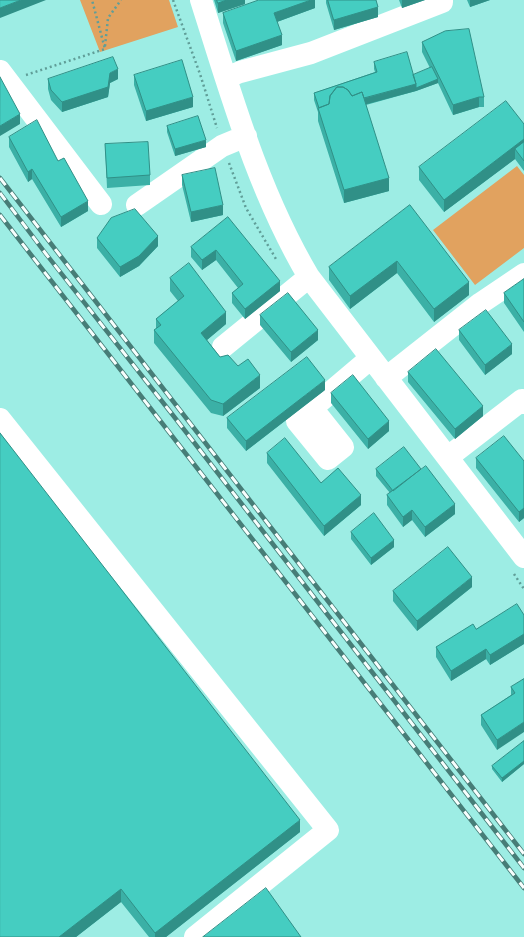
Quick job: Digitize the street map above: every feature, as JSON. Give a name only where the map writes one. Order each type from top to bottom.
[{"type":"street","points":[[201,0],[215,19],[226,78],[254,160],[281,226],[309,277],[524,557]]},
{"type":"street","points":[[226,78],[240,72],[311,53],[442,2],[442,0]]},
{"type":"street","points":[[4,76],[101,204]]},
{"type":"street","points":[[137,205],[222,146],[246,136]]},
{"type":"street","points":[[386,378],[481,303],[524,274]]},
{"type":"street","points":[[222,347],[309,277]]},
{"type":"street","points":[[312,408],[371,358]]},
{"type":"street","points":[[448,457],[522,400],[524,403]]},
{"type":"street","points":[[0,419],[328,830],[195,937]]},
{"type":"path","points":[[92,0],[105,49]]},
{"type":"path","points":[[105,49],[108,18],[121,0]]},
{"type":"path","points":[[4,76],[105,49]]},
{"type":"shaded area","points":[[80,0],[169,0],[178,27],[100,52]]},
{"type":"shaded area","points":[[517,166],[524,175],[524,248],[475,285],[433,230]]},
{"type":"building","points":[[0,0],[21,0],[0,8]]},
{"type":"building","points":[[217,0],[227,0],[218,3]]},
{"type":"building","points":[[259,0],[311,0],[274,13],[282,35],[236,51],[223,13]]},
{"type":"building","points":[[328,0],[376,0],[378,7],[334,20]]},
{"type":"building","points":[[469,29],[484,97],[479,97],[453,105],[422,42],[445,31]]},
{"type":"building","points":[[407,52],[416,84],[364,98],[362,92],[352,96],[348,90],[343,87],[337,87],[330,96],[329,104],[319,108],[314,93],[377,72],[374,62]]},
{"type":"building","points":[[113,57],[118,69],[110,73],[108,87],[62,102],[51,90],[48,79]]},
{"type":"building","points":[[182,60],[193,97],[146,111],[134,75]]},
{"type":"building","points":[[432,67],[438,79],[416,88],[413,75]]},
{"type":"building","points":[[0,77],[20,114],[0,126]]},
{"type":"building","points":[[337,87],[343,87],[348,90],[352,96],[362,92],[389,178],[344,190],[318,108],[329,104],[330,96]]},
{"type":"building","points":[[506,101],[524,124],[524,139],[444,200],[419,167]]},
{"type":"building","points":[[198,116],[206,140],[175,149],[167,126]]},
{"type":"building","points":[[37,120],[58,161],[64,158],[88,201],[61,217],[32,169],[28,172],[9,137]]},
{"type":"building","points":[[148,142],[150,175],[107,178],[105,144]]},
{"type":"building","points":[[524,142],[524,161],[515,149]]},
{"type":"building","points":[[215,168],[223,205],[191,212],[182,175]]},
{"type":"building","points":[[410,205],[469,282],[434,309],[397,261],[350,296],[329,267]]},
{"type":"building","points":[[135,209],[158,236],[139,256],[120,267],[97,238],[111,218]]},
{"type":"building","points":[[228,217],[280,281],[245,309],[232,293],[243,284],[216,250],[202,260],[191,247]]},
{"type":"building","points":[[189,263],[226,312],[201,333],[220,357],[228,355],[238,366],[248,359],[260,375],[223,404],[211,400],[154,330],[161,325],[156,319],[184,296],[170,278]]},
{"type":"building","points":[[524,279],[524,322],[504,293]]},
{"type":"building","points":[[288,293],[318,330],[291,352],[260,315]]},
{"type":"building","points":[[486,310],[512,344],[485,365],[459,330]]},
{"type":"building","points":[[436,349],[483,406],[455,429],[408,372]]},
{"type":"building","points":[[307,357],[325,380],[246,441],[227,418]]},
{"type":"building","points":[[353,375],[389,421],[368,439],[331,393]]},
{"type":"building","points":[[0,433],[300,820],[155,933],[121,889],[59,937],[0,937]]},
{"type":"building","points":[[504,436],[524,461],[524,508],[519,512],[476,458]]},
{"type":"building","points":[[285,438],[321,483],[338,468],[361,495],[324,526],[267,453]]},
{"type":"building","points":[[404,447],[421,469],[393,491],[376,469]]},
{"type":"building","points":[[426,466],[455,504],[425,527],[412,510],[403,517],[387,495]]},
{"type":"building","points":[[374,513],[394,540],[371,558],[351,532]]},
{"type":"building","points":[[448,547],[472,577],[417,621],[393,591]]},
{"type":"building","points":[[517,604],[524,615],[524,634],[490,655],[486,649],[451,671],[436,647],[473,624],[476,629]]},
{"type":"building","points":[[524,679],[524,722],[497,740],[481,715],[515,693],[511,687]]},
{"type":"building","points":[[524,741],[524,761],[502,778],[492,766]]},
{"type":"building","points":[[266,888],[301,937],[203,937]]},
{"type":"railway","points":[[0,178],[524,854]]},
{"type":"railway","points":[[0,193],[524,868]]},
{"type":"railway","points":[[0,215],[524,888]]}]
